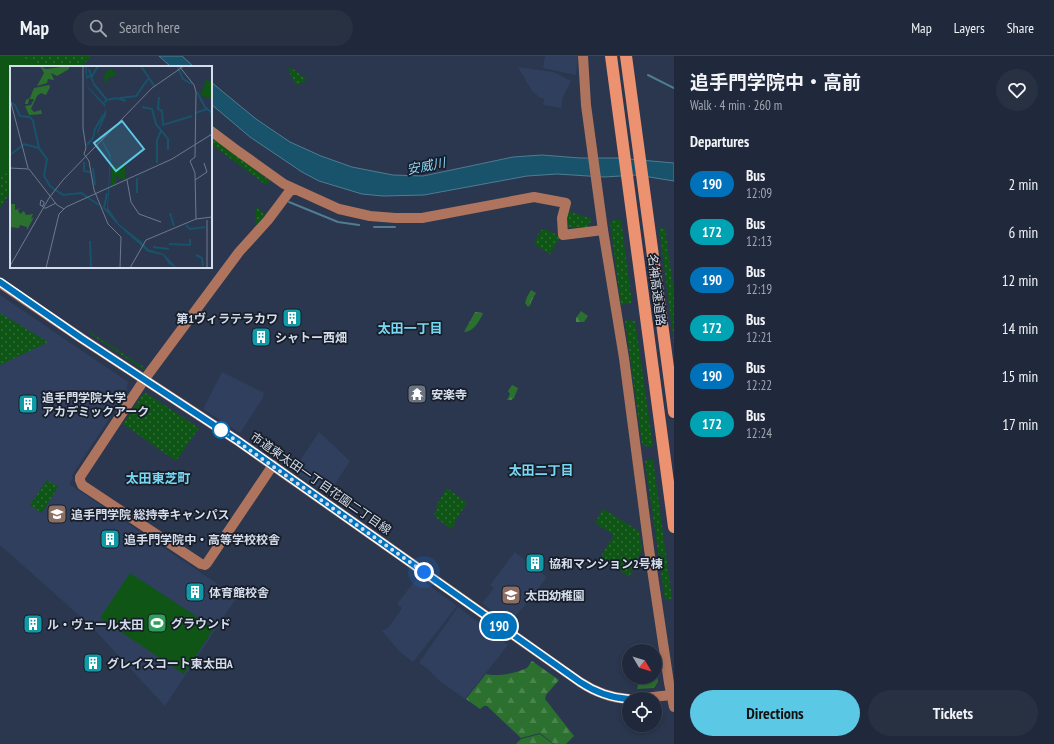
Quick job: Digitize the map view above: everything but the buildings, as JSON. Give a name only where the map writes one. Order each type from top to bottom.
[{"type":"highway","name":"名神高速道路","points":[[611,56],[674,528]]},
{"type":"highway","name":"名神高速道路","points":[[626,56],[674,412]]},
{"type":"street","points":[[583,56],[586,105],[602,225],[624,358],[649,549],[674,707]]},
{"type":"street","points":[[212,132],[284,184],[339,209],[370,216],[422,218],[534,197],[566,203],[562,218],[563,235],[602,225]]},
{"type":"street","points":[[273,465],[205,565],[201,564],[82,485],[80,482],[80,477],[144,380],[239,252],[268,220],[289,192],[296,190]]},
{"type":"street","name":"市道東太田一丁目花園二丁目線","points":[[0,282],[144,380],[273,465],[593,691],[615,698],[622,698]]},
{"type":"street","points":[[662,696],[671,695]]},
{"type":"shaded area","points":[[159,56],[182,56],[193,66],[170,66]]},
{"type":"shaded area","points":[[545,56],[578,56],[576,75],[543,68]]},
{"type":"shaded area","points":[[518,67],[553,72],[571,81],[563,97],[561,108],[543,105],[544,99],[532,91]]},
{"type":"shaded area","points":[[212,83],[256,119],[290,142],[321,156],[352,167],[393,175],[423,176],[513,157],[542,155],[580,158],[617,158],[674,163],[674,181],[637,175],[604,177],[557,174],[527,176],[424,195],[383,196],[362,194],[319,181],[302,172],[250,137],[212,105]]},
{"type":"shaded area","name":"追手門学院 総持寺キャンパス","points":[[0,295],[128,382],[126,393],[72,475],[73,478],[69,484],[237,597],[165,706],[91,626],[0,545]]},
{"type":"shaded area","points":[[222,372],[264,393],[263,398],[240,433],[203,409]]},
{"type":"shaded area","points":[[319,432],[350,461],[328,495],[293,471]]},
{"type":"shaded area","name":"太田幼稚園","points":[[515,552],[547,577],[529,601],[508,624],[482,603],[494,588],[490,585]]},
{"type":"shaded area","points":[[418,577],[457,606],[413,662],[400,652],[382,631],[389,627],[402,608],[397,604]]},
{"type":"shaded area","points":[[458,607],[508,645],[465,699],[441,682],[428,669],[419,663]]},
{"type":"green space","points":[[0,56],[91,56],[82,66],[10,66],[10,193],[0,208]]},
{"type":"green space","points":[[0,56],[19,56],[42,66],[10,66],[10,168],[6,174],[0,170]]},
{"type":"green space","points":[[288,68],[293,69],[307,80],[298,85],[294,82]]},
{"type":"green space","points":[[212,138],[270,181],[266,185],[212,145]]},
{"type":"green space","points":[[256,207],[266,215],[255,226]]},
{"type":"green space","points":[[568,211],[592,219],[587,227],[571,228],[566,225],[566,213]]},
{"type":"green space","points":[[621,220],[632,303],[621,305],[610,222]]},
{"type":"green space","points":[[659,227],[665,229],[674,293],[674,343]]},
{"type":"green space","points":[[545,229],[557,235],[559,239],[550,254],[534,244],[540,231]]},
{"type":"green space","points":[[531,290],[536,293],[528,307],[525,303]]},
{"type":"green space","points":[[581,311],[588,316],[584,322],[576,322],[576,318]]},
{"type":"green space","points":[[475,312],[483,313],[478,323],[473,328],[467,332],[464,332]]},
{"type":"green space","points":[[0,313],[48,342],[0,365]]},
{"type":"green space","points":[[625,320],[635,321],[653,446],[648,447],[642,444]]},
{"type":"green space","points":[[90,332],[145,368],[144,370],[89,333]]},
{"type":"green space","points":[[512,385],[518,388],[514,398],[507,400],[510,394],[508,391]]},
{"type":"green space","points":[[146,393],[199,428],[176,461],[123,424],[143,394]]},
{"type":"green space","points":[[653,460],[672,599],[665,600],[645,461]]},
{"type":"green space","points":[[47,480],[58,487],[42,513],[30,505]]},
{"type":"green space","points":[[447,488],[467,503],[451,529],[435,517],[436,515],[434,514],[438,508],[436,506]]},
{"type":"green space","points":[[603,509],[639,531],[642,550],[629,577],[601,556],[614,535],[595,523]]},
{"type":"green space","name":"グラウンド","points":[[130,573],[214,628],[184,674],[100,618]]},
{"type":"green space","points":[[532,661],[559,680],[546,695],[545,699],[574,736],[566,744],[554,744],[540,733],[521,738],[487,706],[480,709],[466,699],[486,674],[502,675],[514,673],[528,667]]},
{"type":"green space","points":[[638,684],[657,684],[654,688],[637,689]]},
{"type":"green space","points":[[540,734],[553,744],[516,744],[521,739]]},
{"type":"waterway","points":[[648,75],[674,88]]},
{"type":"waterway","points":[[289,202],[338,222],[359,225]]},
{"type":"waterway","points":[[374,227],[395,227]]},
{"type":"bus line","name":"190","points":[[0,282],[81,338],[238,441],[388,546],[507,632],[593,691],[622,699]]},
{"type":"place","name":"第1ヴィラテラカワ","points":[[292,318]]},
{"type":"place","name":"シャトー西畑","points":[[261,337]]},
{"type":"place","name":"安楽寺","points":[[417,394]]},
{"type":"place","name":"追手門学院大学 アカデミックアーク","points":[[28,404]]},
{"type":"place","name":"追手門学院 総持寺キャンパス","points":[[57,514]]},
{"type":"place","name":"追手門学院中・高等学校校舎","points":[[110,539]]},
{"type":"place","name":"協和マンション2号棟","points":[[535,563]]},
{"type":"place","name":"体育館校舎","points":[[195,592]]},
{"type":"place","name":"太田幼稚園","points":[[511,595]]},
{"type":"place","name":"グラウンド","points":[[157,623]]},
{"type":"place","name":"ル・ヴェール太田","points":[[33,624]]},
{"type":"place","name":"グレイスコート東太田A","points":[[93,663]]},
{"type":"district","name":"太田一丁目","points":[[410,328]]},
{"type":"district","name":"太田二丁目","points":[[541,470]]},
{"type":"district","name":"太田東芝町","points":[[158,478]]},
{"type":"route","points":[[221,430],[286,474],[424,572]]},
{"type":"water label","name":"安威川","points":[[426,166]]}]
